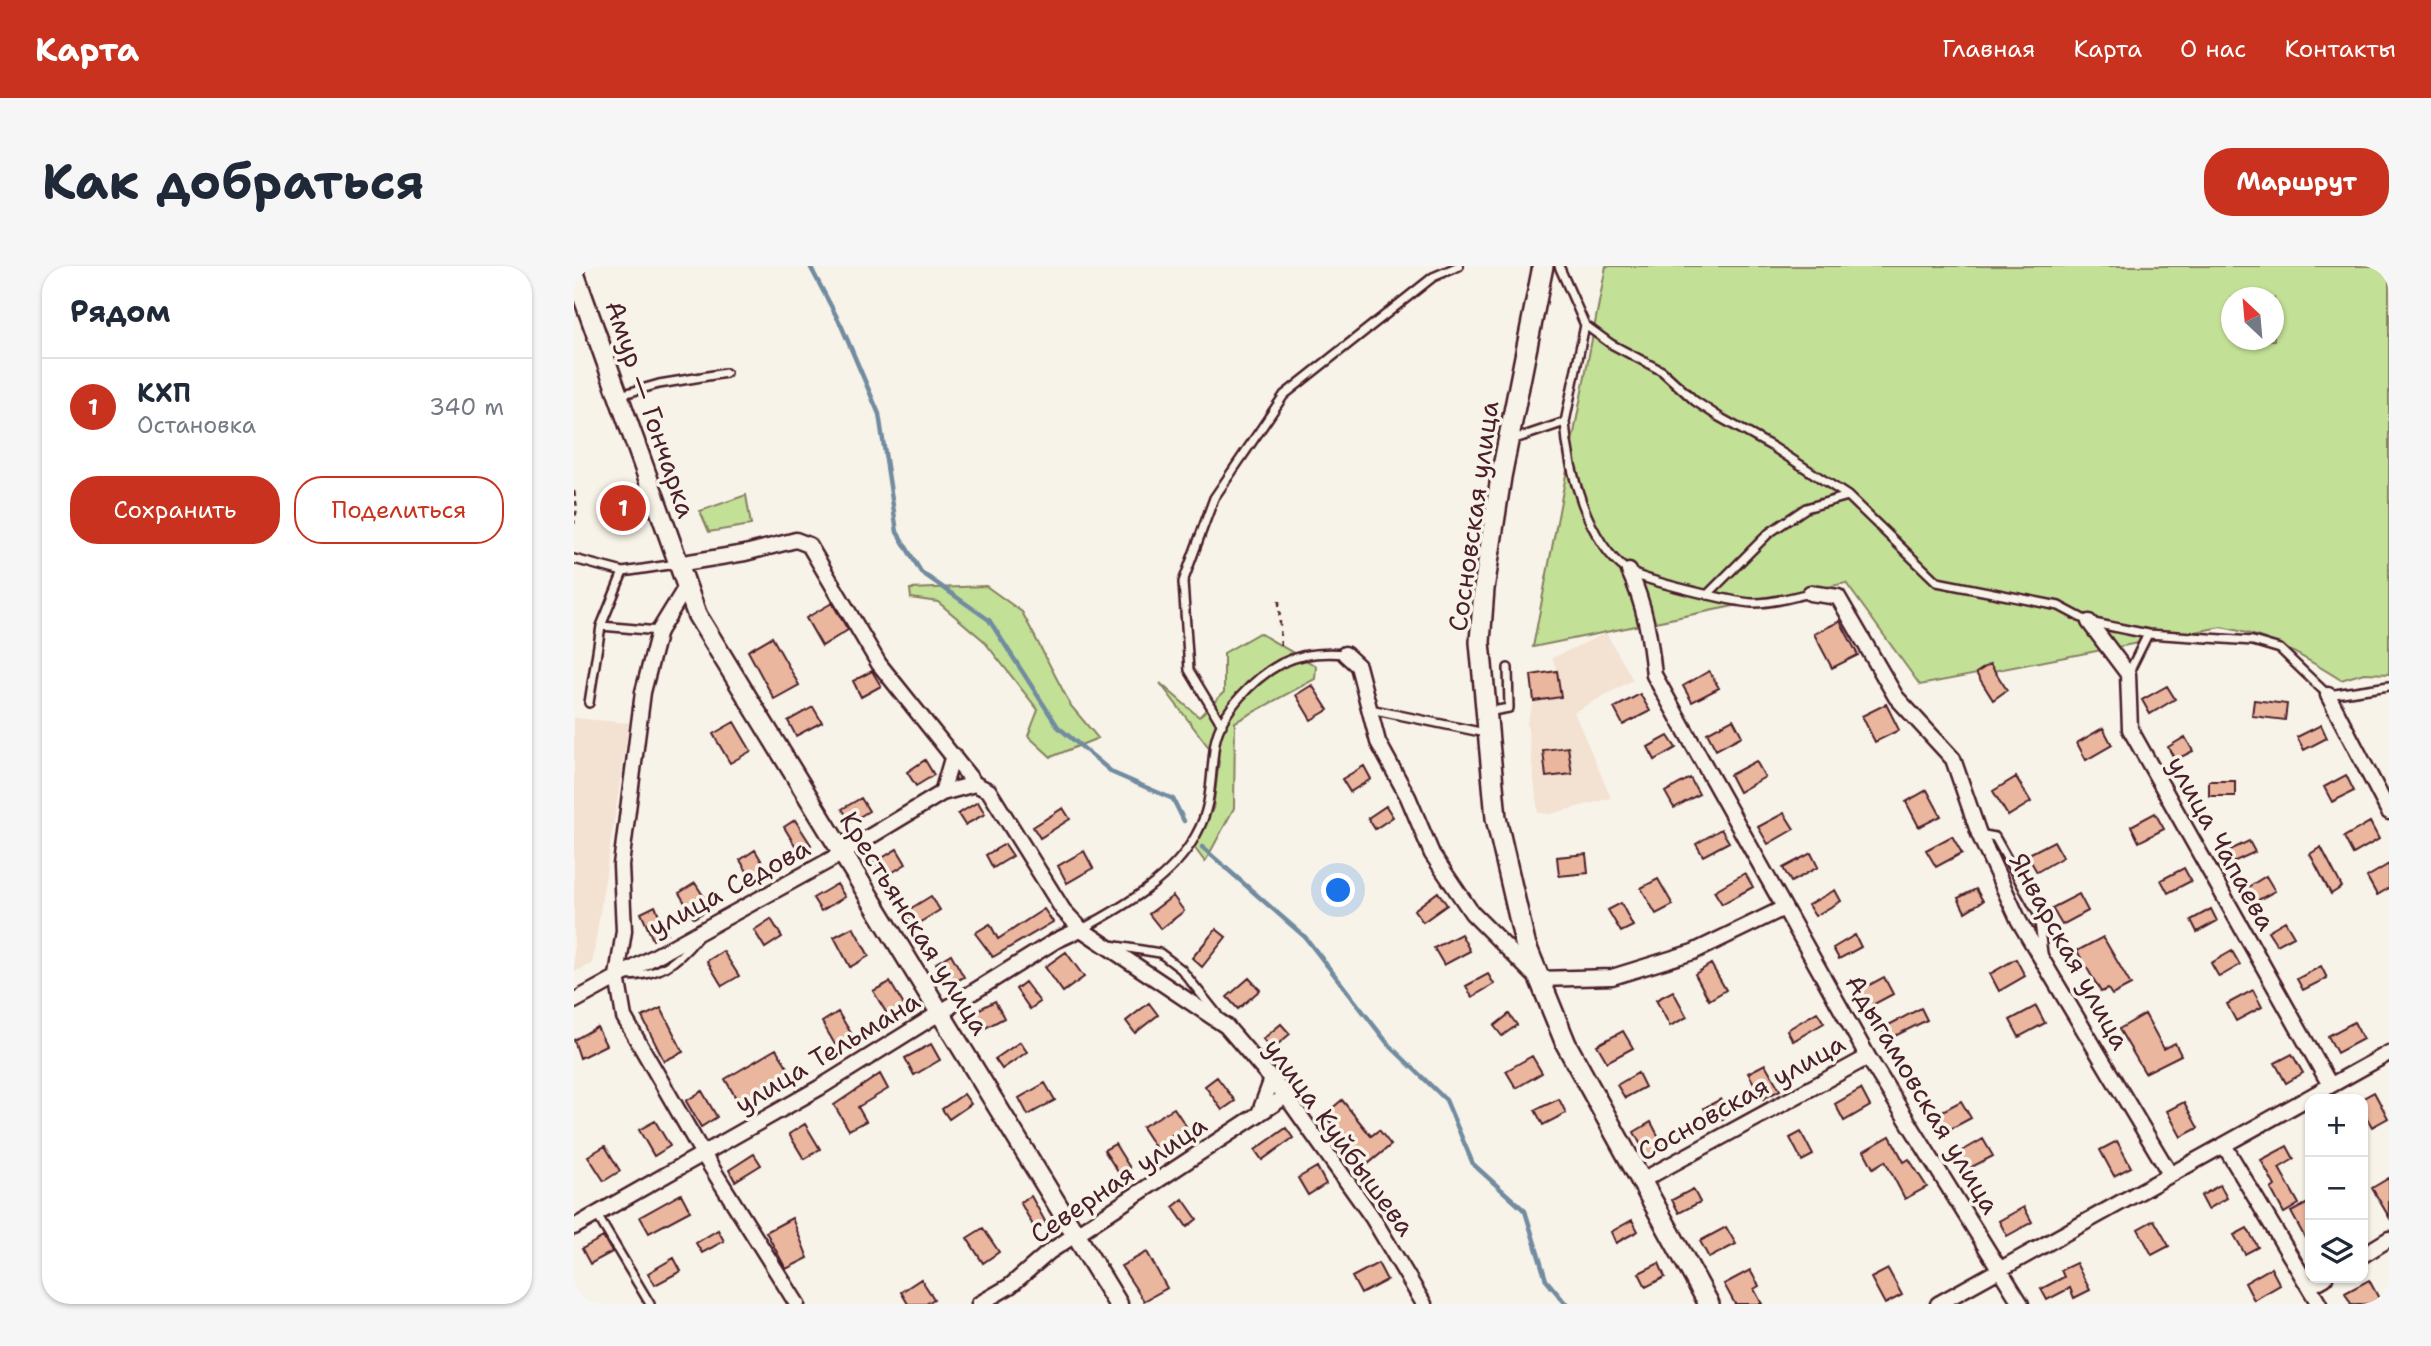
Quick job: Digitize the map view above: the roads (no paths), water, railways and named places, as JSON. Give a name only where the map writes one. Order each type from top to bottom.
[{"type":"main road","name":"Сосновская улица","points":[[1544,266],[1508,441],[1484,589],[1480,642],[1484,712],[1496,818],[1507,876],[1538,979],[1566,1044],[1639,1182],[1709,1304]]},
{"type":"street","name":"Амур — Гончарка","points":[[574,272],[620,396],[677,564]]},
{"type":"street","name":"улица Куйбышева","points":[[677,564],[796,540],[808,545],[879,664],[975,784],[989,791],[1063,910],[1081,929],[1226,1026],[1286,1096],[1372,1217],[1424,1304]]},
{"type":"street","name":"Крестьянская улица","points":[[677,564],[697,615],[1118,1304]]},
{"type":"street","name":"Адыгамовская улица","points":[[1629,571],[1642,598],[1654,675],[1868,1057],[2021,1304]]},
{"type":"street","points":[[686,587],[659,631],[643,692],[623,842],[621,864],[624,931],[617,976],[624,1017],[703,1154],[797,1304]]},
{"type":"street","name":"Январская улица","points":[[1810,593],[1838,597],[1896,696],[1953,759],[1979,834],[2019,921],[2170,1174]]},
{"type":"street","points":[[2089,622],[2128,674]]},
{"type":"street","name":"Сосновская улица","points":[[1345,654],[1358,666],[1378,743],[1408,797],[1432,854],[1472,913],[1538,979]]},
{"type":"street","name":"улица Чапаева","points":[[2128,674],[2130,729],[2330,1085]]},
{"type":"street","points":[[2328,695],[2389,813]]},
{"type":"street","points":[[943,793],[953,755]]},
{"type":"street","name":"улица Седова","points":[[574,1001],[841,854],[943,793],[975,784]]},
{"type":"street","points":[[1538,979],[1612,977],[1693,952],[1784,908]]},
{"type":"street","name":"улица Тельмана","points":[[574,1227],[819,1088],[1055,941],[1081,929]]},
{"type":"street","points":[[1938,1304],[2389,1053]]},
{"type":"street","name":"Сосновская улица","points":[[1639,1182],[1868,1057]]},
{"type":"street","points":[[1259,1114],[1272,1079]]},
{"type":"street","name":"Северная улица","points":[[979,1304],[1010,1286],[1049,1252],[1286,1096]]},
{"type":"street","points":[[2224,1145],[2319,1304]]},
{"type":"street","points":[[2368,1252],[2389,1240]]},
{"type":"street","points":[[2309,1287],[2316,1283]]},
{"type":"lane","points":[[1222,725],[1189,670],[1183,582],[1214,498],[1284,395],[1433,277],[1460,266]]},
{"type":"lane","points":[[1559,266],[1586,325],[1611,344],[1662,371],[1711,412],[1773,447],[1848,496],[1937,582],[2059,606],[2089,622],[2148,634],[2253,641],[2280,649],[2306,670],[2328,695],[2389,686]]},
{"type":"lane","points":[[1586,325],[1565,422],[1567,451],[1596,534],[1629,571],[1707,595],[1754,604],[1810,593]]},
{"type":"lane","points":[[620,396],[659,384],[726,373]]},
{"type":"lane","points":[[1508,441],[1565,422]]},
{"type":"lane","points":[[1707,595],[1769,533],[1806,508],[1848,496]]},
{"type":"lane","points":[[574,559],[623,572],[677,564]]},
{"type":"lane","points":[[589,703],[601,626],[623,572]]},
{"type":"lane","points":[[601,626],[659,631]]},
{"type":"lane","points":[[2128,674],[2148,634]]},
{"type":"lane","points":[[1081,929],[1119,909],[1144,890],[1170,867],[1194,838],[1208,810],[1216,742],[1233,705],[1282,663],[1324,652],[1345,654]]},
{"type":"lane","points":[[1484,712],[1509,708],[1508,668]]},
{"type":"lane","points":[[1369,709],[1486,733]]},
{"type":"lane","points":[[1106,944],[1160,953],[1181,970],[1226,1026]]},
{"type":"lane","points":[[597,1214],[650,1304]]},
{"type":"waterway","points":[[810,266],[841,325],[879,414],[897,532],[921,572],[989,620],[1058,727],[1113,773],[1173,799],[1184,821]]},
{"type":"waterway","points":[[1202,847],[1305,937],[1389,1045],[1446,1100],[1473,1164],[1525,1211],[1546,1280],[1566,1304]]},
{"type":"place","name":"КХП","points":[[623,508]]}]
